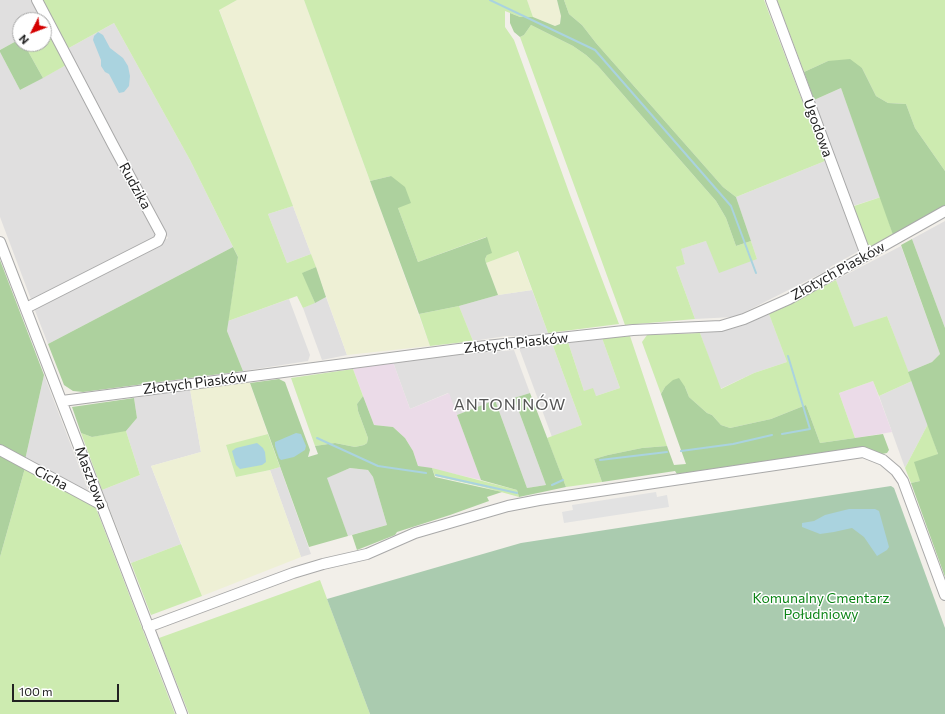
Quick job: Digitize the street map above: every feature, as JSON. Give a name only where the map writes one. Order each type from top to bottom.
[{"type":"street","name":"Rudzika","points":[[26,308],[158,240],[161,234],[37,0]]},
{"type":"street","name":"Ugodowa","points":[[770,0],[866,255]]},
{"type":"street","name":"Złotych Piasków","points":[[62,401],[467,348],[633,330],[722,326],[744,319],[789,298],[945,211]]},
{"type":"street","name":"Masztowa","points":[[0,242],[182,714]]},
{"type":"street","name":"Cicha","points":[[0,450],[102,505]]},
{"type":"street","points":[[148,627],[293,573],[367,554],[415,532],[508,506],[863,452],[883,460],[903,481],[945,596]]},
{"type":"shaded area","points":[[0,0],[33,0],[40,12],[12,12],[12,43],[0,50]]},
{"type":"shaded area","points":[[114,23],[190,160],[233,247],[48,344],[34,308],[168,238],[67,49]]},
{"type":"shaded area","points":[[0,52],[20,90],[68,64],[157,232],[154,238],[32,302],[0,217]]},
{"type":"shaded area","points":[[841,88],[881,197],[853,206],[814,100]]},
{"type":"shaded area","points":[[825,161],[859,251],[830,267],[830,269],[739,315],[733,317],[695,319],[676,267],[685,263],[680,249],[706,241],[757,259],[736,197]]},
{"type":"shaded area","points":[[293,206],[311,254],[287,263],[268,214]]},
{"type":"shaded area","points":[[945,221],[945,328],[912,239]]},
{"type":"shaded area","points":[[901,246],[940,354],[932,362],[908,372],[887,316],[854,328],[836,280]]},
{"type":"shaded area","points":[[532,290],[548,333],[535,336],[506,336],[473,341],[459,306],[498,295]]},
{"type":"shaded area","points":[[326,297],[347,355],[322,360],[303,308]]},
{"type":"shaded area","points":[[289,299],[310,355],[308,361],[243,371],[227,331],[228,321]]},
{"type":"shaded area","points":[[769,314],[787,362],[754,373],[720,389],[700,333],[738,327]]},
{"type":"shaded area","points":[[602,338],[620,388],[596,396],[584,391],[568,342]]},
{"type":"shaded area","points":[[552,343],[582,425],[552,437],[519,348]]},
{"type":"shaded area","points":[[514,350],[530,393],[514,398],[546,485],[527,488],[495,400],[457,415],[448,393],[410,409],[393,362]]},
{"type":"shaded area","points":[[393,362],[410,409],[449,393],[481,480],[418,466],[413,451],[405,438],[393,427],[374,425],[353,369]]},
{"type":"shaded area","points":[[44,375],[90,495],[25,460]]},
{"type":"shaded area","points":[[873,381],[892,432],[855,438],[839,393]]},
{"type":"shaded area","points":[[912,381],[928,424],[905,468],[879,396]]},
{"type":"shaded area","points":[[190,389],[201,452],[151,466],[181,544],[131,563],[102,490],[140,475],[126,431],[137,418],[134,398]]},
{"type":"shaded area","points":[[280,467],[311,554],[301,557],[270,470]]},
{"type":"shaded area","points":[[350,468],[368,470],[373,477],[387,525],[348,536],[326,478]]},
{"type":"shaded area","points":[[656,492],[657,497],[667,495],[669,507],[564,523],[562,512],[573,510],[572,505]]},
{"type":"green space","points":[[40,0],[237,0],[219,10],[293,206],[268,214],[287,263],[311,254],[316,267],[303,273],[315,303],[303,308],[297,296],[228,321],[238,257],[190,160],[114,23],[67,49],[52,22],[52,12],[47,12]]},
{"type":"green space","points":[[237,0],[304,0],[430,346],[347,355],[311,254],[219,9]]},
{"type":"green space","points":[[304,0],[527,0],[533,17],[520,17],[505,11],[505,27],[514,40],[570,195],[619,324],[548,333],[518,251],[486,263],[486,237],[418,262],[398,208],[391,176],[370,181]]},
{"type":"green space","points":[[527,0],[557,0],[561,16],[560,24],[555,26],[533,17]]},
{"type":"green space","points":[[557,0],[564,0],[569,14],[582,25],[596,43],[723,187],[736,197],[751,241],[736,246],[726,218],[716,201],[598,66],[586,55],[573,46],[531,25],[524,35],[520,37],[514,32],[510,23],[510,13],[520,17],[533,17],[555,26],[560,24],[561,16]]},
{"type":"green space","points":[[564,0],[764,0],[825,161],[736,197],[723,187],[596,43],[582,25],[569,14]]},
{"type":"green space","points":[[777,0],[945,0],[945,171],[915,128],[906,104],[888,103],[876,96],[862,68],[828,61],[804,72]]},
{"type":"green space","points":[[531,25],[573,46],[598,66],[716,201],[726,218],[736,246],[751,241],[757,259],[719,273],[706,241],[681,249],[685,264],[676,267],[695,319],[625,325],[520,37],[524,35]]},
{"type":"green space","points":[[52,34],[68,64],[43,78],[28,52],[52,52]]},
{"type":"green space","points":[[12,43],[12,52],[28,52],[43,78],[20,90],[0,50]]},
{"type":"green space","points":[[850,59],[862,68],[876,96],[888,103],[906,104],[915,128],[945,171],[945,205],[893,235],[841,88],[814,100],[804,72],[828,61]]},
{"type":"green space","points":[[391,176],[405,187],[411,203],[398,208],[418,262],[487,237],[492,253],[487,255],[485,259],[498,295],[459,306],[419,314],[370,181]]},
{"type":"green space","points":[[881,197],[893,235],[871,248],[866,247],[851,207]]},
{"type":"green space","points":[[912,239],[945,328],[945,577],[911,483],[920,481],[914,462],[938,454],[908,372],[932,362],[940,354],[901,245]]},
{"type":"green space","points":[[233,247],[238,257],[227,331],[243,371],[83,392],[73,391],[64,385],[48,344]]},
{"type":"green space","points":[[517,251],[532,290],[498,295],[486,263]]},
{"type":"green space","points":[[0,260],[44,375],[25,460],[0,445]]},
{"type":"green space","points":[[316,267],[326,297],[315,303],[302,273]]},
{"type":"green space","points":[[836,280],[854,327],[887,316],[912,381],[879,396],[873,381],[839,393],[855,438],[820,443],[806,405],[771,419],[730,428],[721,425],[712,415],[707,413],[689,397],[685,387],[665,387],[661,394],[642,342],[647,335],[700,333],[721,389],[754,373],[787,362],[769,314]]},
{"type":"green space","points":[[459,306],[473,341],[430,346],[419,314]]},
{"type":"green space","points":[[630,336],[667,446],[642,448],[594,459],[602,482],[566,487],[547,438],[582,425],[552,343],[568,342],[584,391],[593,388],[596,396],[620,388],[602,338]]},
{"type":"green space","points":[[353,369],[363,396],[357,404],[358,411],[368,438],[367,443],[355,447],[335,443],[315,446],[291,378]]},
{"type":"green space","points":[[679,378],[689,397],[707,413],[712,415],[721,425],[730,428],[771,419],[806,405],[820,443],[883,434],[889,450],[887,453],[882,454],[860,447],[677,474],[675,471],[602,482],[594,459],[608,455],[642,448],[667,446],[674,465],[686,464],[661,394],[665,387],[673,380]]},
{"type":"green space","points":[[279,379],[285,382],[310,450],[308,457],[318,454],[315,446],[335,443],[355,447],[367,443],[368,438],[358,411],[357,404],[363,396],[374,425],[393,427],[405,438],[413,451],[418,466],[432,468],[435,477],[502,492],[487,497],[489,501],[397,532],[395,535],[357,550],[352,535],[387,525],[373,477],[368,470],[350,468],[327,478],[348,536],[309,547],[250,383]]},
{"type":"green space","points":[[249,381],[268,434],[226,446],[236,477],[270,470],[301,557],[202,596],[151,466],[201,452],[190,389]]},
{"type":"green space","points":[[530,393],[566,487],[519,497],[517,490],[481,480],[457,415],[495,400],[527,488],[546,485],[514,398]]},
{"type":"green space","points":[[134,398],[137,418],[126,431],[92,437],[81,433],[72,407]]},
{"type":"green space","points":[[928,424],[938,454],[920,481],[911,483],[905,468]]},
{"type":"green space","points":[[126,431],[140,475],[102,490],[81,433],[92,437]]},
{"type":"green space","points":[[268,434],[280,467],[236,477],[226,445]]},
{"type":"green space","points":[[0,453],[25,468],[0,557]]},
{"type":"green space","points":[[25,468],[94,503],[175,714],[0,714],[0,557]]},
{"type":"green space","points":[[432,468],[517,490],[519,497],[435,476]]},
{"type":"green space","name":"Komunalny Cmentarz Południowy","points":[[891,486],[894,488],[945,628],[945,714],[370,714],[327,599],[521,543]]},
{"type":"green space","points":[[181,544],[202,596],[151,615],[131,563]]},
{"type":"green space","points":[[320,580],[370,714],[189,714],[159,638]]},
{"type":"water","points":[[98,32],[103,35],[110,48],[123,58],[128,66],[130,76],[129,86],[124,92],[119,93],[109,74],[105,72],[101,66],[101,60],[93,40],[94,36]]},
{"type":"water","points":[[296,433],[301,434],[306,446],[305,450],[294,457],[281,460],[275,446],[275,442]]},
{"type":"water","points":[[257,443],[265,452],[266,462],[262,465],[240,469],[236,465],[232,451],[236,448]]},
{"type":"water","points":[[849,509],[875,509],[879,511],[889,547],[887,550],[877,556],[864,537],[852,528],[820,534],[802,527],[802,523],[814,521],[825,515]]},
{"type":"waterway","points":[[490,0],[595,50],[731,206],[756,273]]},
{"type":"waterway","points":[[782,434],[810,429],[788,356]]},
{"type":"waterway","points":[[681,451],[733,444],[772,435]]},
{"type":"waterway","points":[[317,438],[378,466],[426,473]]},
{"type":"waterway","points":[[600,460],[667,452]]},
{"type":"waterway","points":[[436,475],[517,493]]},
{"type":"waterway","points":[[552,485],[563,480]]},
{"type":"district","name":"ANTONINÓW","points":[[510,405]]}]
